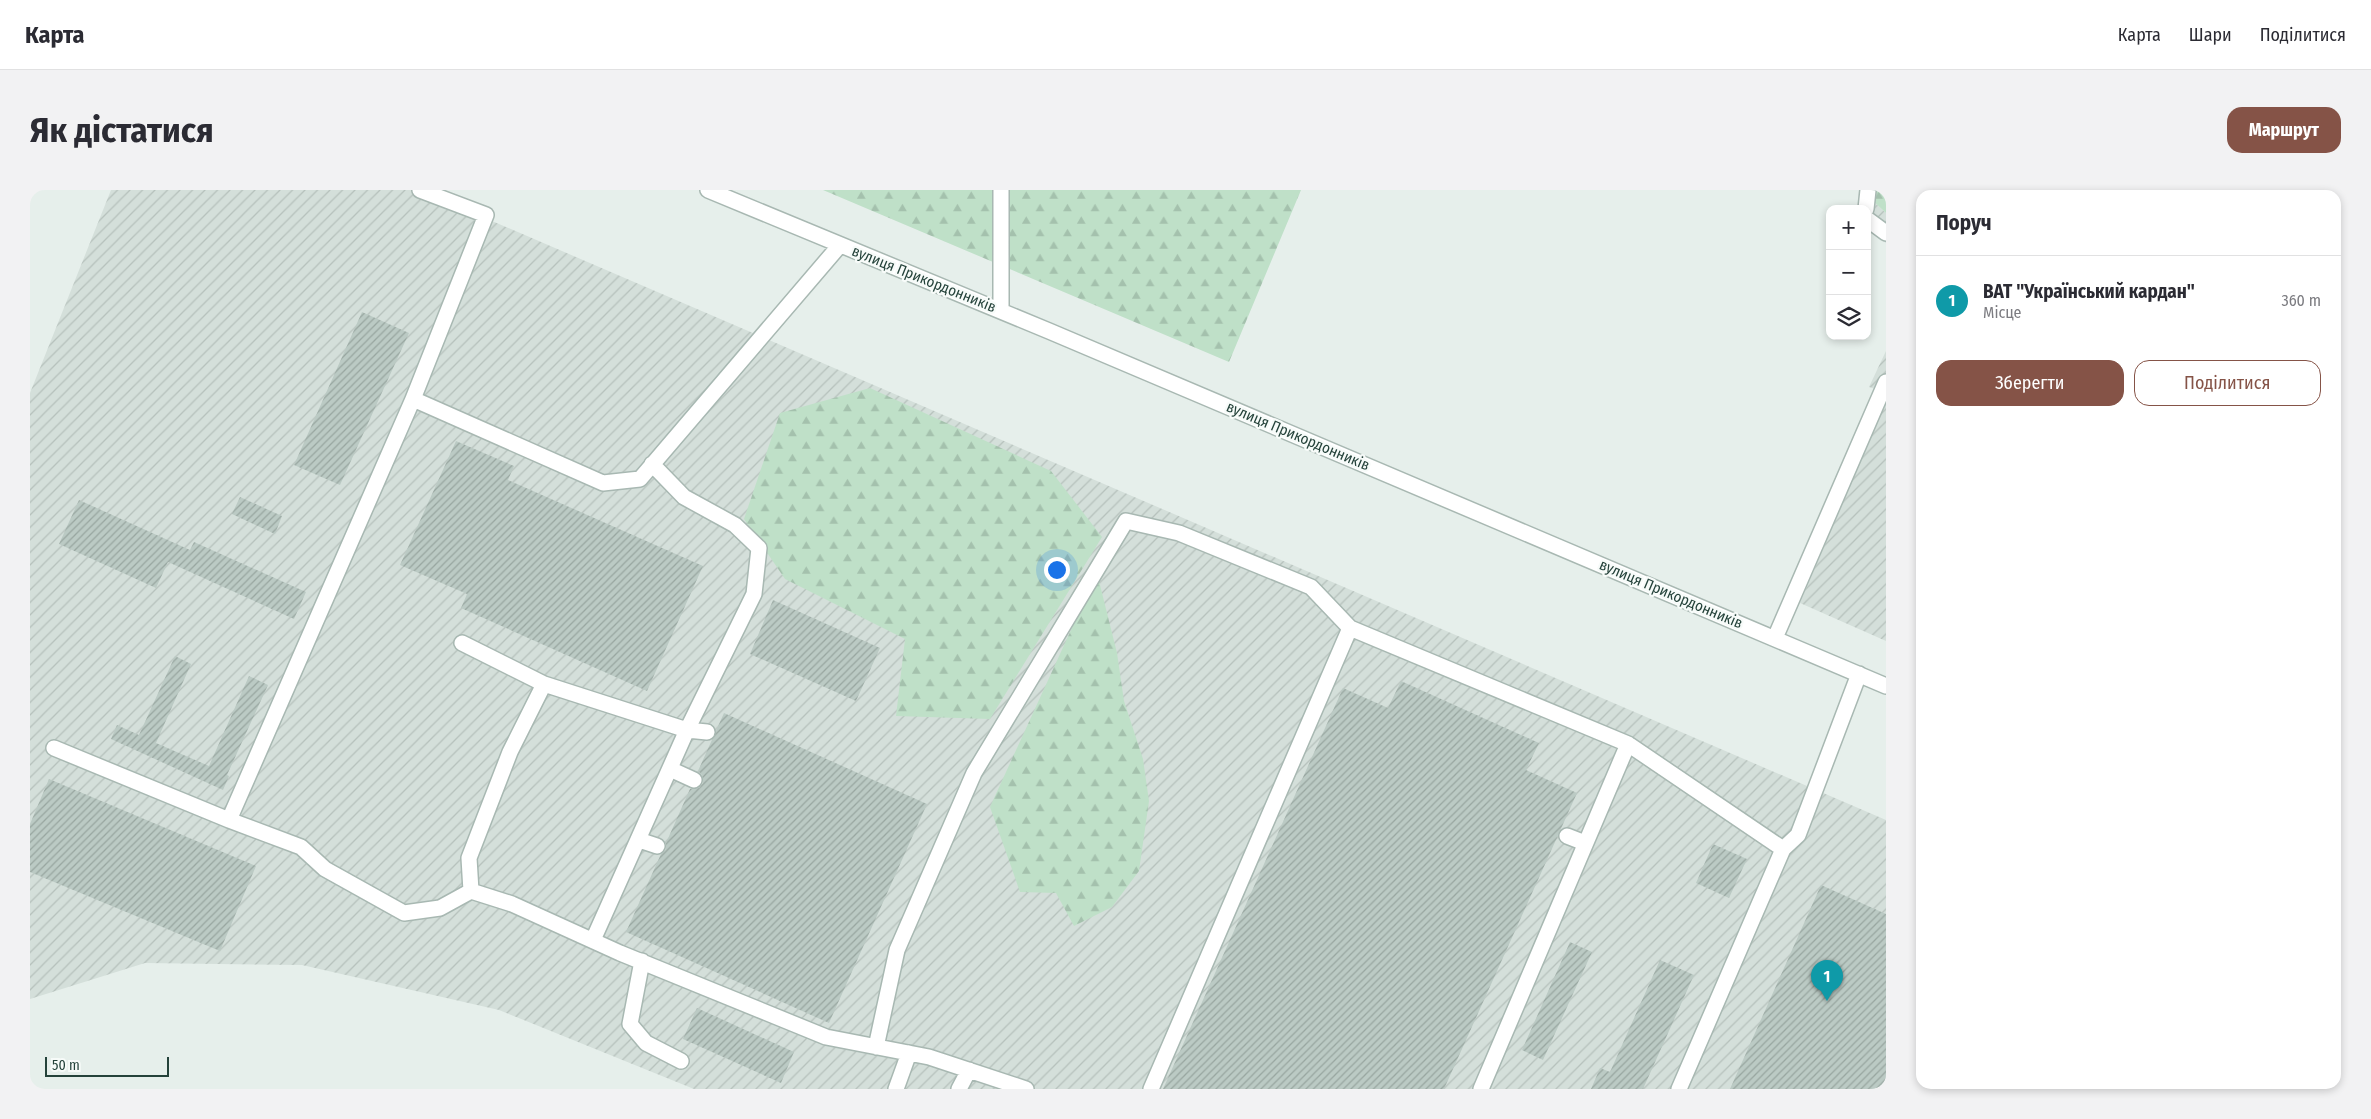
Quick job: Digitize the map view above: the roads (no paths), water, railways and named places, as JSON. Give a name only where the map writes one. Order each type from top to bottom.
[{"type":"street","points":[[228,820],[413,399],[486,215],[420,190]]},
{"type":"street","name":"вулиця Прикордонників","points":[[708,190],[1001,311],[1886,686]]},
{"type":"street","points":[[1001,190],[1001,311]]},
{"type":"street","points":[[1866,205],[1868,190]]},
{"type":"street","points":[[1871,222],[1886,233]]},
{"type":"street","points":[[413,399],[602,483],[640,479],[840,245]]},
{"type":"street","points":[[1776,638],[1886,382]]},
{"type":"street","points":[[593,940],[627,883],[639,840],[687,730],[754,594],[758,548],[735,525],[684,497],[652,464]]},
{"type":"street","points":[[876,1047],[897,950],[974,773],[1126,521],[1179,534],[1312,587],[1350,628],[1628,744],[1783,849]]},
{"type":"street","points":[[1151,1089],[1350,628]]},
{"type":"street","points":[[462,643],[544,684],[687,730],[707,732]]},
{"type":"street","points":[[1679,1089],[1783,849],[1798,835],[1859,674]]},
{"type":"street","points":[[471,891],[469,858],[510,752],[544,684]]},
{"type":"street","points":[[1481,1089],[1628,744]]},
{"type":"street","points":[[54,748],[228,820],[301,847],[325,869],[404,914],[440,908],[471,891],[512,904],[642,961],[826,1037],[909,1053],[1026,1089]]},
{"type":"street","points":[[670,769],[694,780]]},
{"type":"street","points":[[1567,836],[1586,843]]},
{"type":"street","points":[[639,840],[657,846]]},
{"type":"street","points":[[642,961],[630,1024],[646,1043],[681,1061]]},
{"type":"street","points":[[896,1089],[909,1053]]},
{"type":"street","points":[[958,1089],[969,1070]]},
{"type":"place","name":"ВАТ \"Український кардан\"","points":[[1827,1001]]}]
